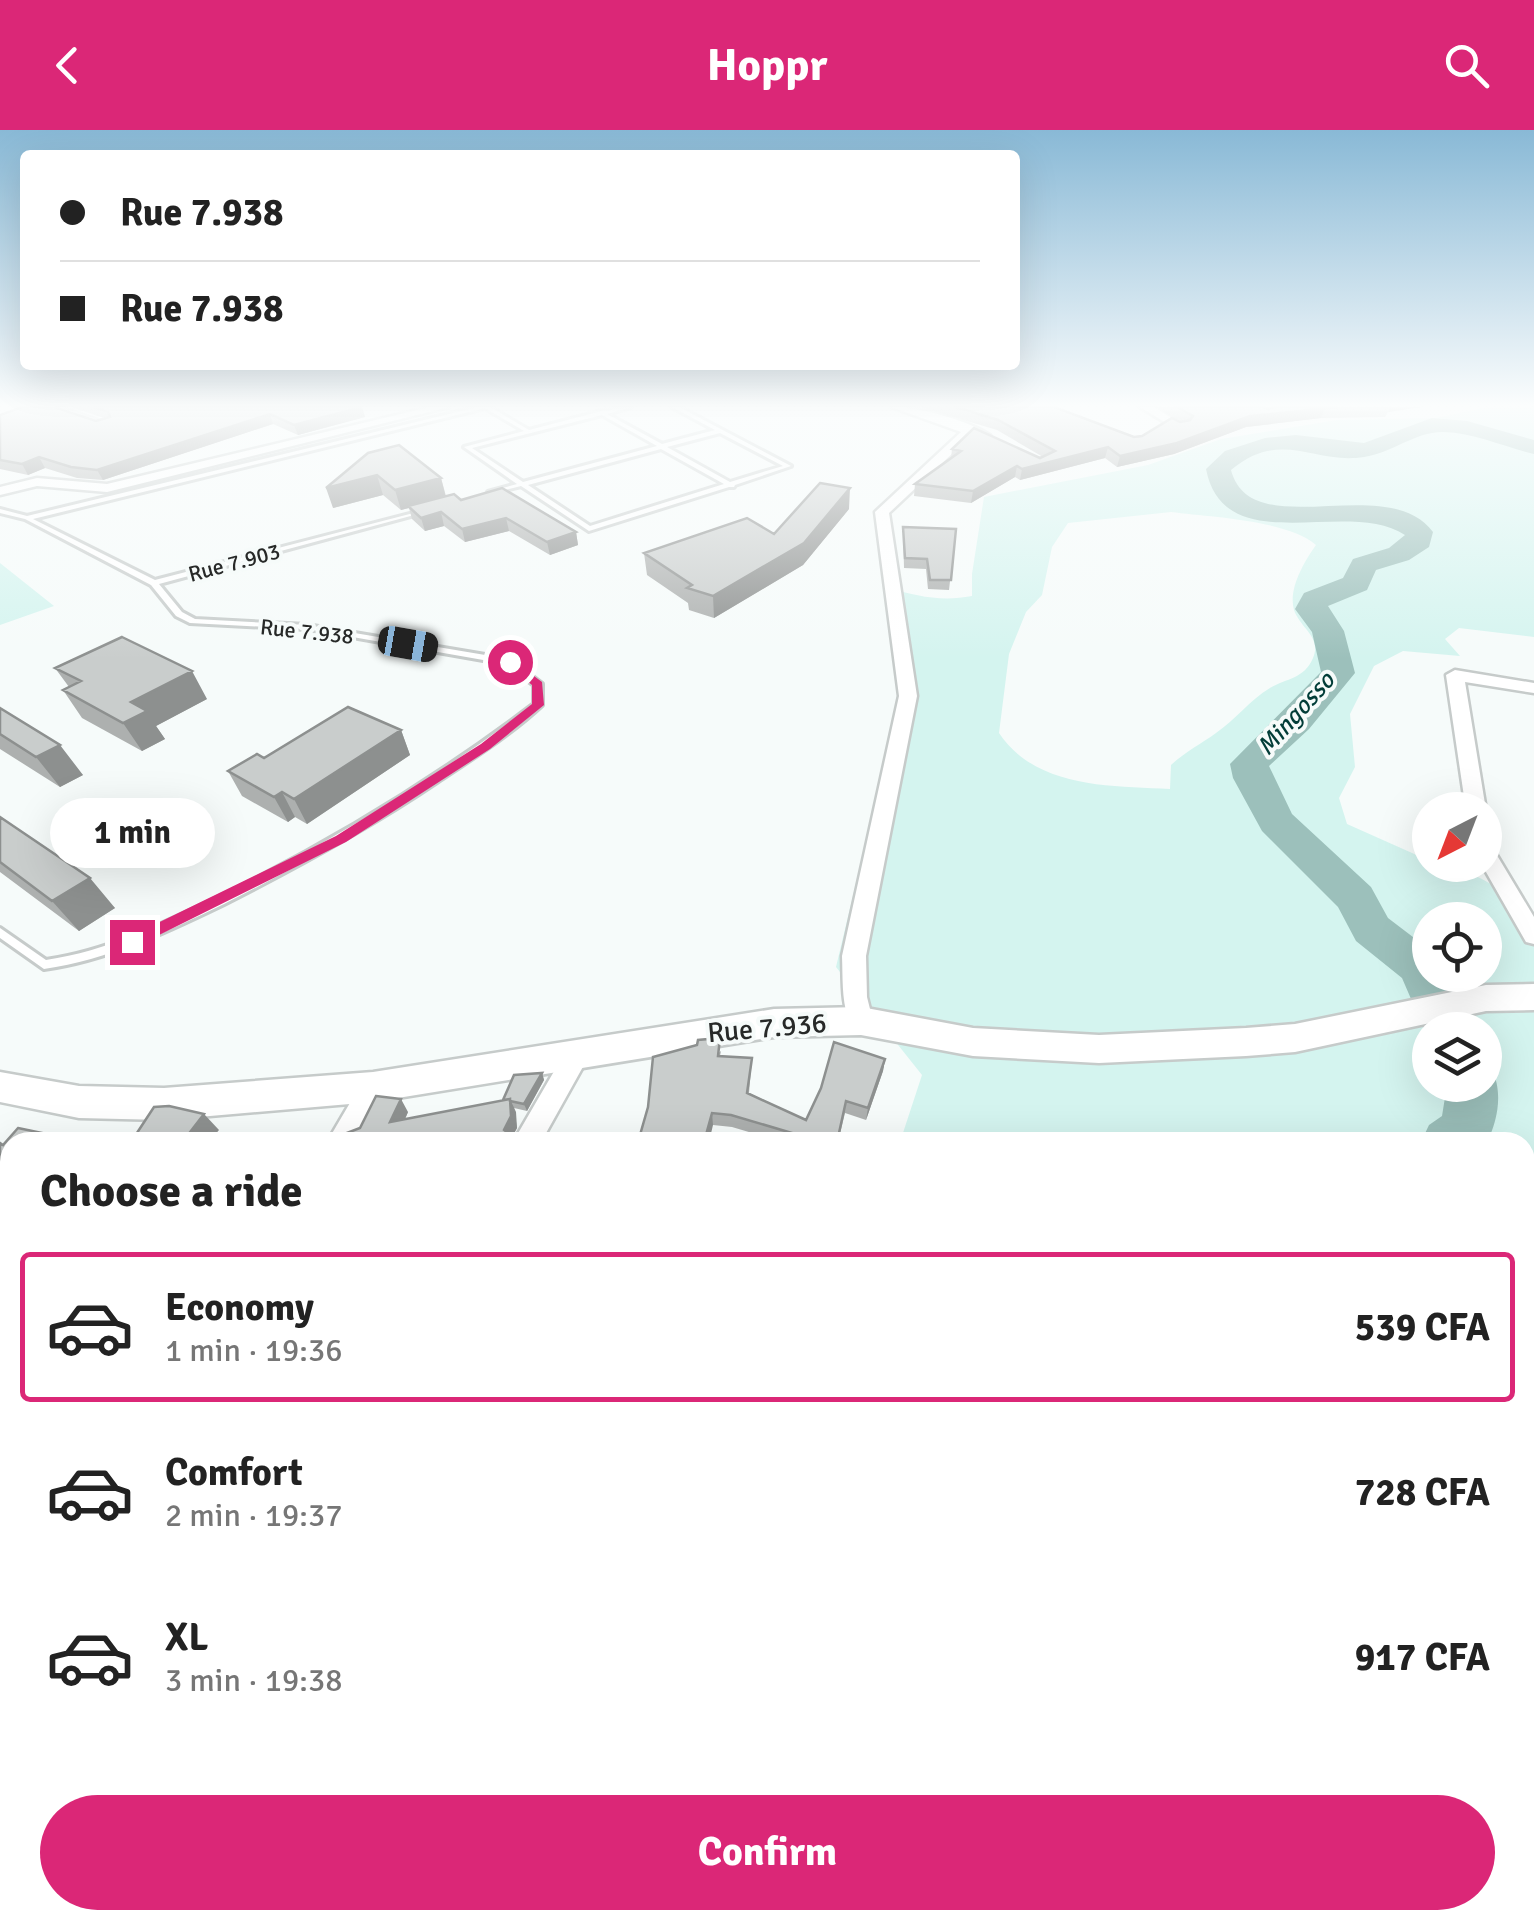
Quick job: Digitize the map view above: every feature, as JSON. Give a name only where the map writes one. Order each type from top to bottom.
[{"type":"street","points":[[861,1020],[855,998],[854,956],[908,686],[882,512],[905,491]]},
{"type":"street","points":[[1473,792],[1455,676],[1534,688]]},
{"type":"street","points":[[1502,881],[1534,936]]},
{"type":"street","name":"Rue 7.936","points":[[0,1087],[154,1117],[576,1056],[718,1029],[861,1020],[972,1042],[1098,1049],[1295,1038],[1486,998],[1534,997]]},
{"type":"street","points":[[533,1132],[576,1056]]},
{"type":"street","points":[[347,1132],[373,1087]]},
{"type":"lane","points":[[27,518],[139,491]]},
{"type":"lane","points":[[485,495],[500,491]]},
{"type":"lane","points":[[531,491],[590,529],[716,491]]},
{"type":"lane","name":"Rue 7.903","points":[[154,583],[430,510]]},
{"type":"lane","name":"Rue 7.938","points":[[0,511],[27,518],[154,583],[179,614],[193,621],[306,627],[510,662],[538,684],[538,705],[486,747],[341,839],[132,942],[73,962],[44,965],[0,932]]},
{"type":"shaded area","points":[[1015,491],[1534,491],[1534,637],[1459,628],[1445,639],[1460,656],[1403,651],[1374,666],[1350,714],[1355,767],[1339,798],[1347,824],[1412,853],[1412,882],[1487,882],[1534,912],[1534,1132],[903,1132],[922,1075],[836,967],[901,695],[888,588],[929,597],[972,596],[984,497]],"holes":[[[1171,512],[1268,525],[1316,545],[1293,593],[1294,610],[1315,644],[1313,658],[1300,674],[1263,693],[1171,765],[1170,789],[1099,784],[1053,774],[1014,751],[999,733],[1009,654],[1026,612],[1042,595],[1052,547],[1068,523]]]},
{"type":"shaded area","points":[[0,563],[54,606],[0,625]]},
{"type":"building","points":[[507,491],[576,532],[547,542],[506,518],[462,529],[441,512],[421,518],[408,506],[454,494],[461,500]]},
{"type":"building","points":[[813,491],[848,491],[804,543],[713,596],[687,588],[692,585],[644,553],[747,518],[774,534]]},
{"type":"building","points":[[903,527],[956,529],[951,580],[930,580],[927,559],[905,558]]},
{"type":"building","points":[[122,637],[192,671],[131,702],[147,711],[123,723],[63,690],[81,681],[55,668]]},
{"type":"building","points":[[348,707],[401,730],[294,799],[282,792],[274,797],[228,771],[257,754],[264,758]]},
{"type":"building","points":[[0,708],[60,745],[36,757],[0,734]]},
{"type":"building","points":[[0,817],[90,878],[52,901],[0,862]]},
{"type":"building","points":[[720,1038],[718,1056],[752,1058],[747,1093],[806,1120],[821,1088],[834,1042],[885,1059],[868,1108],[846,1101],[839,1132],[789,1132],[712,1113],[707,1132],[641,1132],[648,1107],[653,1057],[697,1045],[698,1040]]},
{"type":"building","points":[[542,1073],[524,1104],[503,1100],[514,1075]]},
{"type":"building","points":[[376,1096],[401,1099],[390,1122],[510,1099],[507,1132],[350,1132],[360,1128]]},
{"type":"building","points":[[169,1106],[204,1114],[190,1132],[138,1132],[154,1107]]},
{"type":"waterway","name":"Mingosso","points":[[1228,491],[1244,505],[1265,515],[1358,513],[1398,520],[1419,532],[1419,541],[1399,554],[1363,565],[1356,584],[1315,600],[1311,609],[1328,631],[1338,673],[1296,721],[1249,764],[1252,778],[1276,822],[1355,898],[1372,929],[1421,968],[1440,1012]]},
{"type":"waterway","name":"Mingosso","points":[[1462,1132],[1467,1128],[1471,1102]]},
{"type":"route","points":[[132,942],[341,839],[486,747],[538,705],[538,684],[510,662]]}]
